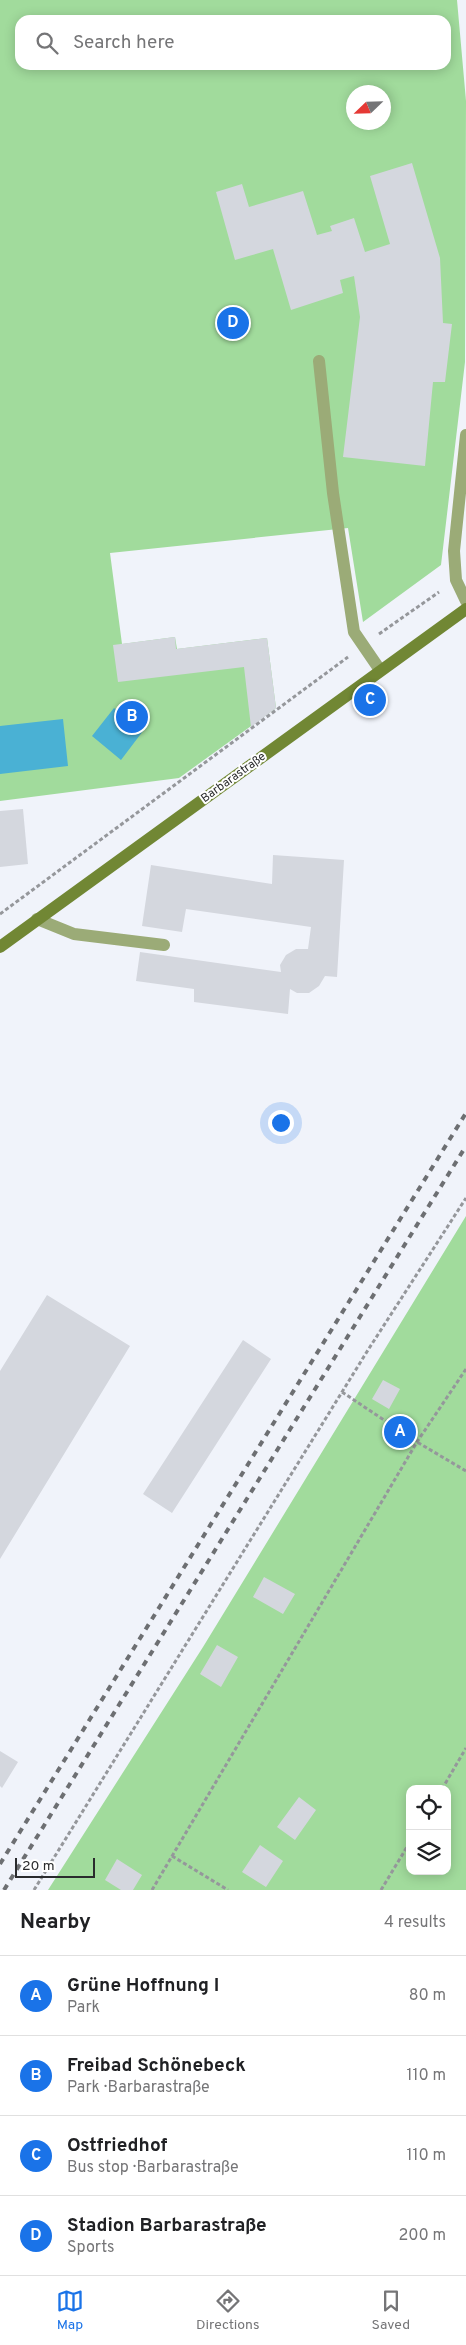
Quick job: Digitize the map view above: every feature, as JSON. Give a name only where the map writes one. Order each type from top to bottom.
[{"type":"street","points":[[319,361],[333,493],[352,623],[354,632],[380,670]]},
{"type":"street","points":[[466,435],[454,551],[456,580],[466,601]]},
{"type":"street","name":"Barbarastraße","points":[[0,947],[466,609]]},
{"type":"street","points":[[37,920],[74,934],[164,945]]},
{"type":"path","points":[[0,914],[363,646],[456,580]]},
{"type":"path","points":[[34,1890],[342,1392],[466,1198]]},
{"type":"path","points":[[152,1890],[417,1442],[466,1369]]},
{"type":"path","points":[[342,1392],[417,1442],[466,1471]]},
{"type":"path","points":[[444,1785],[466,1748]]},
{"type":"path","points":[[381,1890],[406,1849]]},
{"type":"path","points":[[172,1856],[228,1890]]},
{"type":"green space","points":[[0,0],[457,0],[466,101],[465,362],[441,565],[363,622],[348,528],[110,553],[122,644],[175,637],[177,649],[267,638],[276,708],[179,778],[0,801]]},
{"type":"green space","points":[[466,1216],[466,1890],[48,1890],[203,1647]]},
{"type":"water","points":[[114,708],[143,731],[121,760],[92,736]]},
{"type":"water","points":[[63,719],[68,766],[0,774],[0,726]]},
{"type":"building","points":[[412,163],[440,258],[443,323],[452,324],[445,382],[433,382],[425,466],[343,457],[360,317],[354,276],[340,280],[343,293],[291,310],[273,249],[235,260],[216,192],[242,184],[249,207],[303,191],[317,235],[332,231],[330,226],[354,218],[365,252],[390,244],[370,176]]},
{"type":"building","points":[[175,637],[176,649],[267,638],[276,708],[251,727],[244,667],[118,682],[113,645]]},
{"type":"building","points":[[23,809],[28,864],[0,867],[0,811]]},
{"type":"building","points":[[273,855],[344,860],[337,977],[325,976],[319,986],[309,993],[297,993],[290,989],[288,1014],[194,1002],[194,989],[136,981],[140,952],[281,972],[280,965],[286,955],[296,949],[308,949],[311,927],[186,909],[182,932],[142,926],[151,865],[272,884]]},
{"type":"building","points":[[47,1295],[130,1346],[0,1559],[0,1371]]},
{"type":"building","points":[[243,1340],[271,1359],[172,1513],[143,1494]]},
{"type":"building","points":[[383,1380],[400,1389],[389,1409],[372,1399]]},
{"type":"building","points":[[264,1577],[295,1594],[283,1614],[253,1597]]},
{"type":"building","points":[[217,1645],[238,1657],[221,1687],[200,1674]]},
{"type":"building","points":[[0,1751],[18,1762],[2,1788],[0,1786]]},
{"type":"building","points":[[299,1797],[316,1810],[295,1840],[277,1827]]},
{"type":"building","points":[[260,1845],[283,1861],[266,1887],[242,1872]]},
{"type":"building","points":[[117,1859],[142,1875],[133,1890],[121,1890],[105,1880]]},
{"type":"railway","points":[[0,1864],[466,1113]]},
{"type":"railway","points":[[4,1890],[466,1146]]},
{"type":"place","name":"Stadion Barbarastraße","points":[[233,323]]},
{"type":"place","name":"Ostfriedhof","points":[[370,700]]},
{"type":"place","name":"Freibad Schönebeck","points":[[132,717]]},
{"type":"place","name":"Grüne Hoffnung I","points":[[400,1432]]}]
